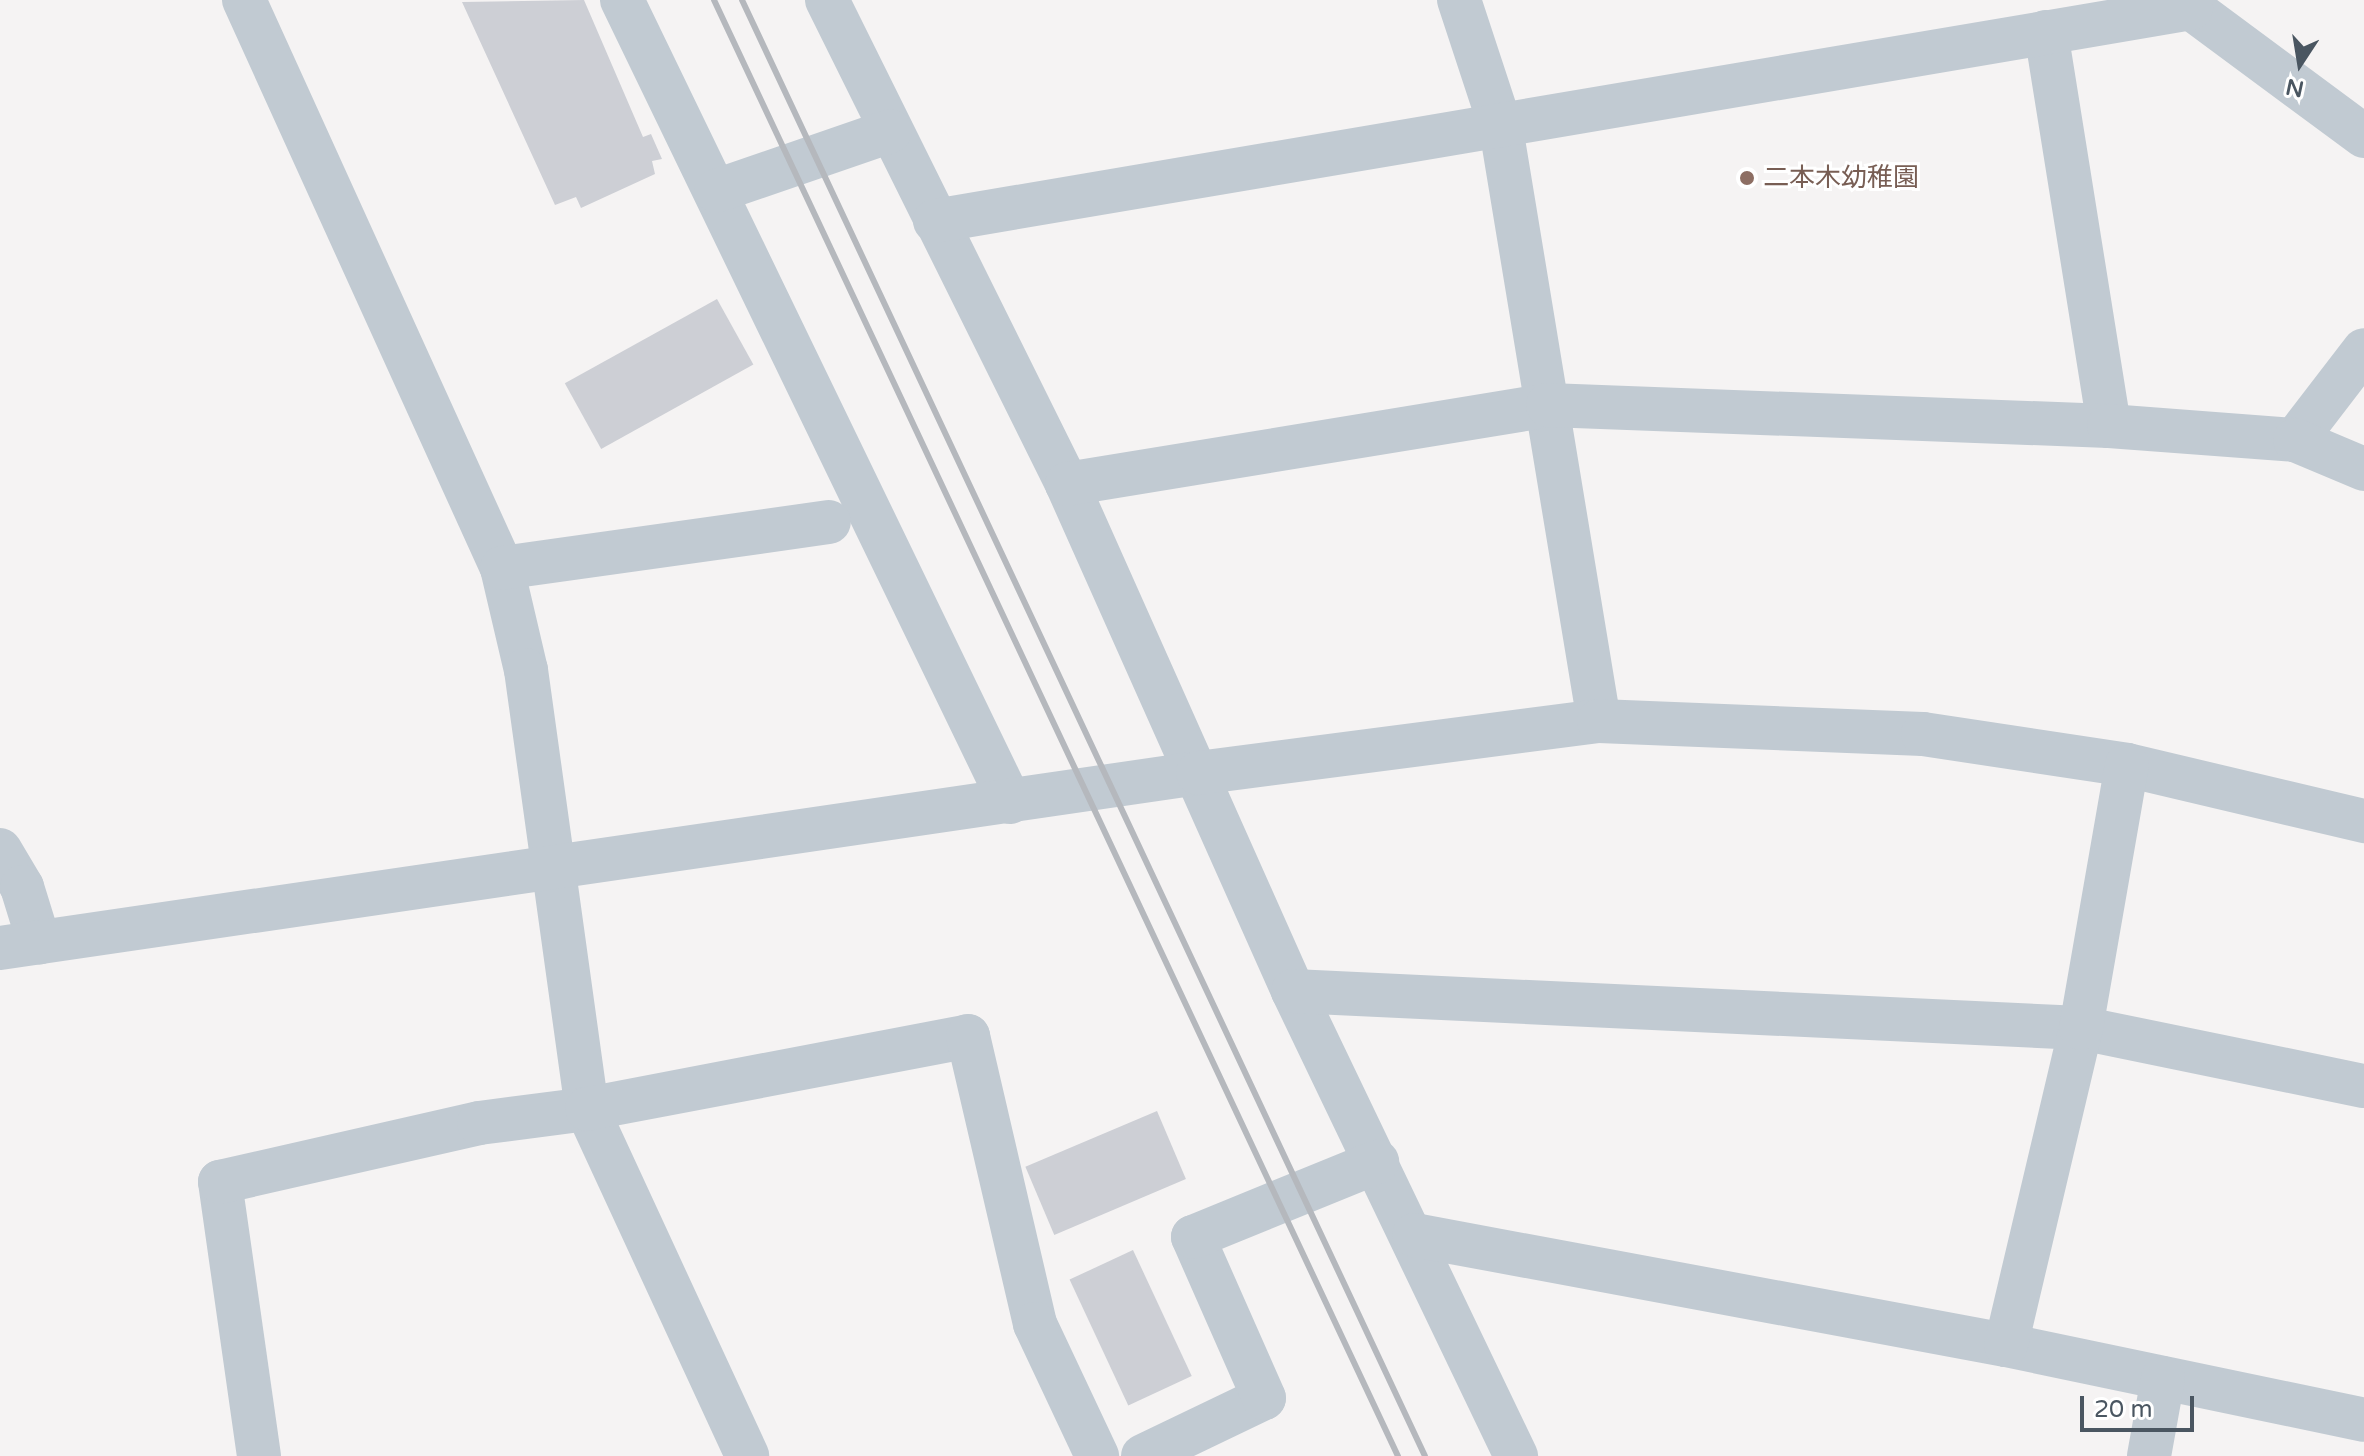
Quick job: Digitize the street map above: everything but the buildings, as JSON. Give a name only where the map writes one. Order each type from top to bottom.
[{"type":"street","points":[[244,0],[502,568],[526,670],[557,871],[587,1109],[747,1456]]},
{"type":"street","points":[[622,0],[1010,802]]},
{"type":"street","points":[[827,0],[1067,484],[1293,991],[1414,1235],[1516,1456]]},
{"type":"street","points":[[1459,0],[1501,128],[1599,721]]},
{"type":"street","points":[[935,221],[1376,142],[1501,128],[2189,4],[2364,136]]},
{"type":"street","points":[[2046,32],[2109,426]]},
{"type":"street","points":[[716,191],[890,131]]},
{"type":"street","points":[[2295,440],[2364,350]]},
{"type":"street","points":[[1067,484],[1548,405],[2109,426],[2295,440],[2364,469]]},
{"type":"street","points":[[502,568],[829,522]]},
{"type":"street","points":[[0,850],[22,887],[20,945],[557,871],[1198,773],[1599,721],[1923,734],[2127,765],[2364,821]]},
{"type":"street","points":[[2006,1345],[2081,1028],[2127,765]]},
{"type":"street","points":[[1293,991],[2081,1028],[2364,1086]]},
{"type":"street","points":[[259,1456],[220,1182],[479,1123],[587,1109],[968,1036],[1035,1324],[1097,1456]]},
{"type":"street","points":[[1143,1456],[1264,1398],[1193,1237],[1377,1162]]},
{"type":"street","points":[[1414,1235],[2006,1345],[2364,1420]]},
{"type":"street","points":[[2149,1456],[2163,1378]]},
{"type":"railway","points":[[714,0],[1398,1456]]},
{"type":"railway","points":[[742,0],[1425,1456]]},
{"type":"place","name":"二本木幼稚園","points":[[1747,178]]}]
